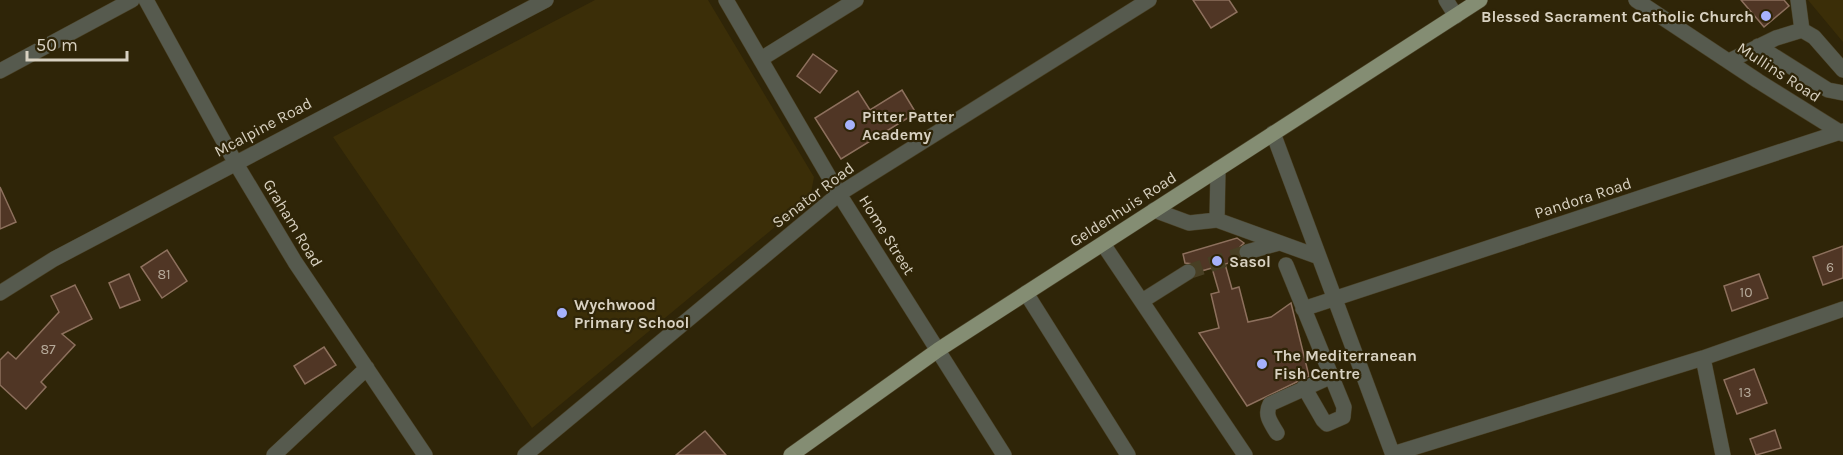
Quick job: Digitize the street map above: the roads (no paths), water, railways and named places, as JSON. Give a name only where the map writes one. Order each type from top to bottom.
[{"type":"main road","name":"Geldenhuis Road","points":[[791,455],[938,350],[1480,0]]},
{"type":"street","points":[[0,71],[132,0]]},
{"type":"street","name":"Graham Road","points":[[146,0],[235,162],[295,262],[424,455]]},
{"type":"street","name":"Mcalpine Road","points":[[0,293],[28,273],[546,0]]},
{"type":"street","name":"Home Street","points":[[726,0],[839,194],[1004,455]]},
{"type":"street","points":[[761,58],[856,0]]},
{"type":"street","name":"Senator Road","points":[[525,455],[839,194],[1149,0]]},
{"type":"street","points":[[1446,0],[1456,16]]},
{"type":"street","name":"Mullins Road","points":[[1636,0],[1654,5],[1729,61],[1842,132]]},
{"type":"street","points":[[1798,0],[1802,30]]},
{"type":"street","points":[[1729,61],[1758,46],[1802,30]]},
{"type":"street","points":[[1802,30],[1814,37],[1843,70]]},
{"type":"street","points":[[1758,46],[1828,90],[1843,93]]},
{"type":"street","name":"Pandora Road","points":[[1303,309],[1842,132]]},
{"type":"street","points":[[1273,133],[1393,454],[1703,358],[1843,309]]},
{"type":"street","points":[[1216,220],[1218,169]]},
{"type":"street","points":[[1154,210],[1189,223],[1216,220],[1319,257]]},
{"type":"street","points":[[1247,252],[1279,243]]},
{"type":"street","points":[[1103,244],[1245,455]]},
{"type":"street","points":[[1286,265],[1345,412],[1343,417],[1327,424],[1318,415],[1304,387]]},
{"type":"street","points":[[1142,301],[1188,272]]},
{"type":"street","points":[[1026,293],[1128,455]]},
{"type":"street","points":[[1703,358],[1723,455]]},
{"type":"street","points":[[274,455],[368,368]]},
{"type":"street","points":[[1277,433],[1268,418],[1267,410],[1270,404],[1330,377]]},
{"type":"tunnel","points":[[1188,272],[1247,252]]},
{"type":"place","name":"Blessed Sacrament Catholic Church","points":[[1766,16]]},
{"type":"place","name":"Pitter Patter Academy","points":[[850,125]]},
{"type":"place","name":"Sasol","points":[[1217,261]]},
{"type":"place","name":"Wychwood Primary School","points":[[562,313]]},
{"type":"place","name":"The Mediterranean Fish Centre","points":[[1262,364]]}]
